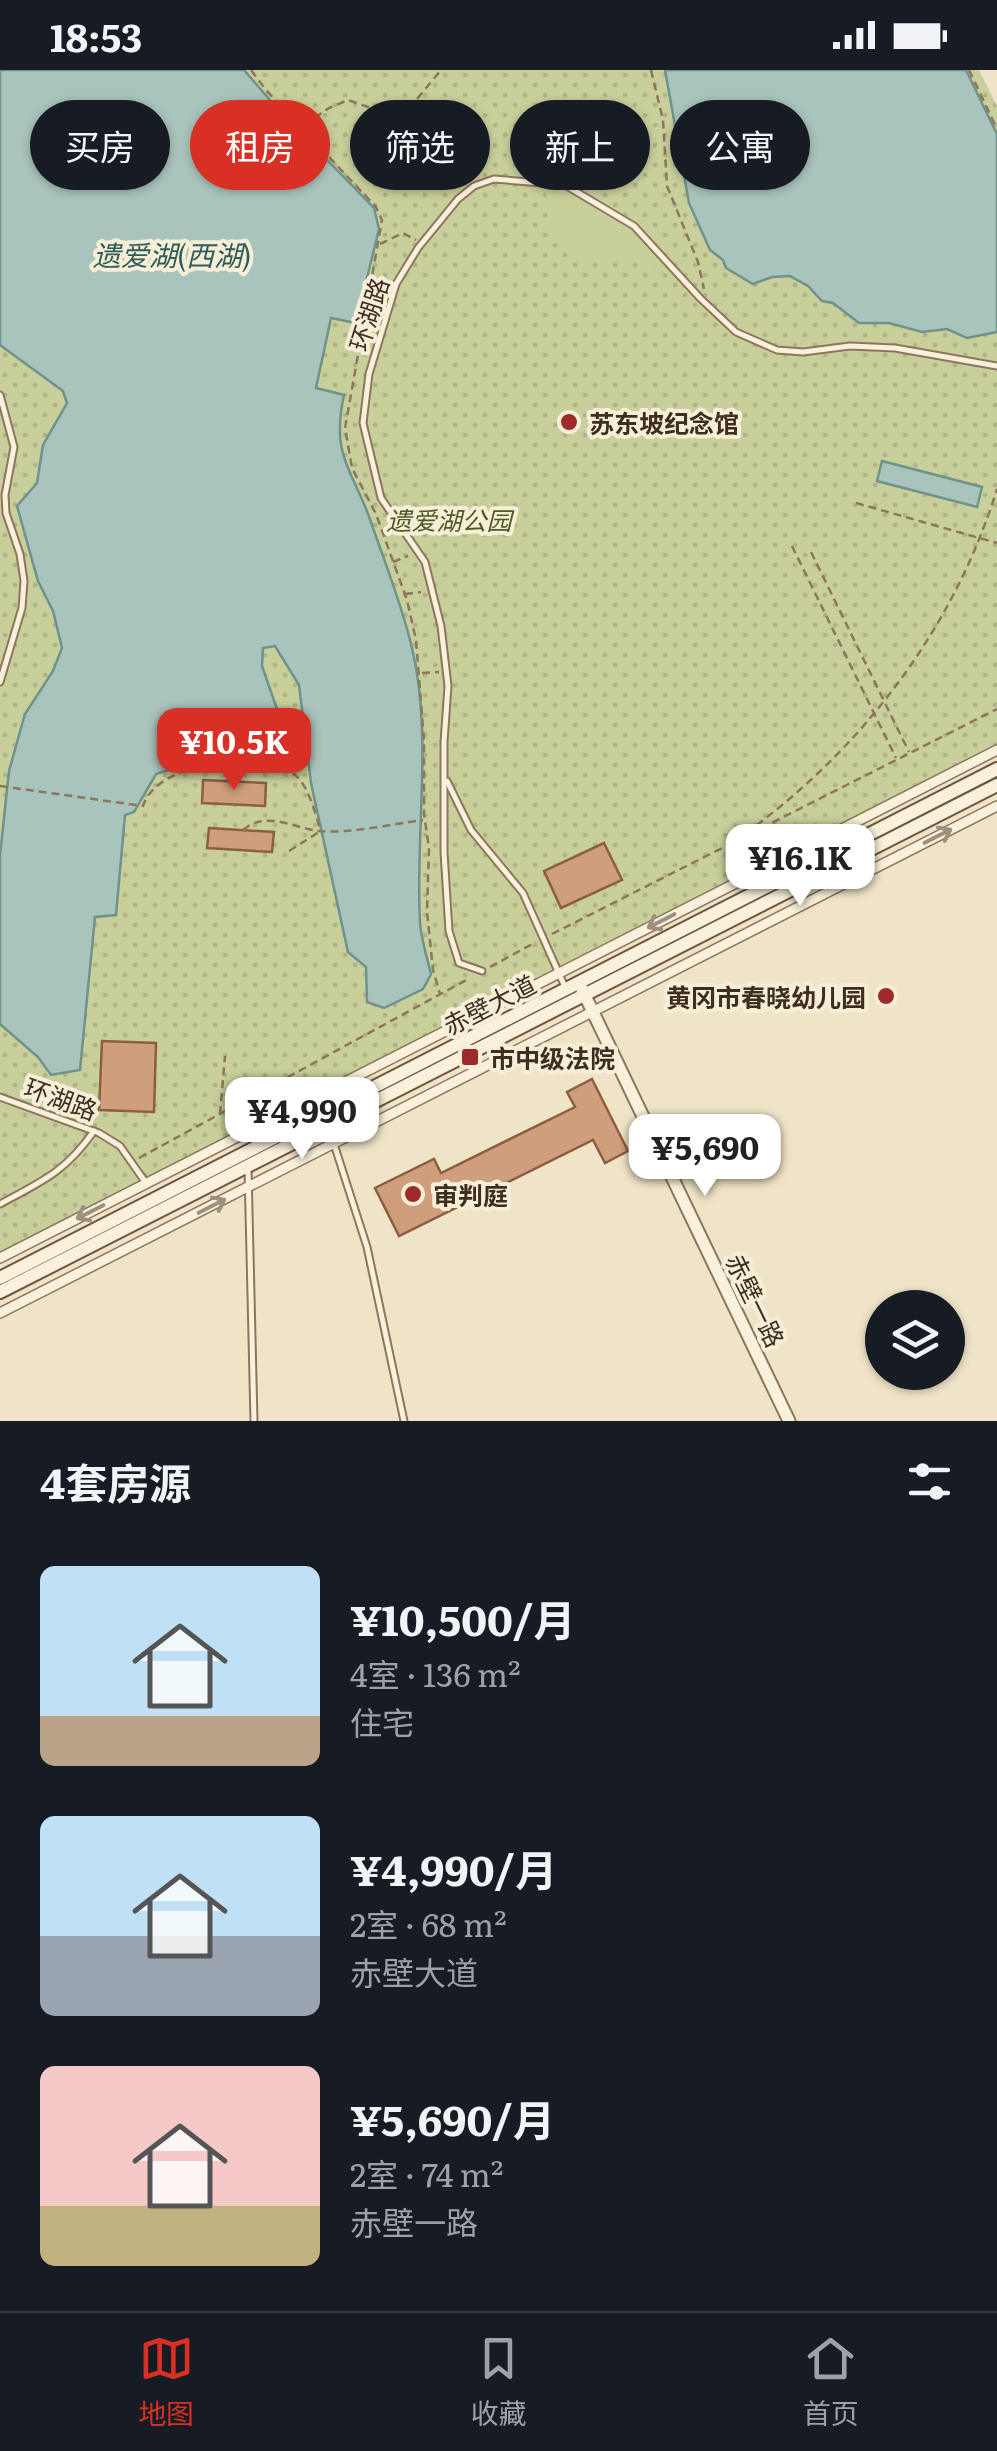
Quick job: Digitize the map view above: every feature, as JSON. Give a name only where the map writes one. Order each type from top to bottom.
[{"type":"main road","name":"赤壁大道","points":[[0,1292],[248,1166],[997,769]]},
{"type":"main road","name":"赤壁大道","points":[[0,1278],[576,989],[997,785]]},
{"type":"street","points":[[0,1258],[997,750]]},
{"type":"street","points":[[0,1314],[997,806]]},
{"type":"street","name":"赤壁一路","points":[[576,989],[593,1013],[789,1421]]},
{"type":"lane","name":"环湖路","points":[[482,972],[459,963],[449,931],[446,671],[441,626],[425,562],[381,498],[363,423],[380,330],[396,284],[422,243],[458,199],[474,186],[505,178],[565,185],[634,226],[736,332],[777,350],[895,348],[997,366]]},
{"type":"lane","points":[[0,395],[14,446],[4,494],[6,512],[24,581],[22,608],[0,682]]},
{"type":"lane","points":[[445,776],[471,830],[523,892],[559,973],[576,989]]},
{"type":"lane","name":"环湖路","points":[[0,1097],[94,1131],[120,1146],[146,1183]]},
{"type":"lane","points":[[0,1204],[54,1175],[75,1158],[94,1131]]},
{"type":"lane","points":[[334,1144],[367,1247],[404,1421]]},
{"type":"lane","points":[[248,1166],[254,1421]]},
{"type":"path","points":[[330,108],[348,100],[397,117],[441,70]]},
{"type":"path","points":[[651,70],[664,120],[666,186],[698,262],[707,306]]},
{"type":"path","points":[[969,70],[997,128]]},
{"type":"path","points":[[380,244],[404,232],[422,243]]},
{"type":"path","points":[[737,840],[804,788],[875,714],[967,571],[997,489]]},
{"type":"path","points":[[856,503],[997,543]]},
{"type":"path","points":[[792,546],[897,760]]},
{"type":"path","points":[[393,562],[418,551]]},
{"type":"path","points":[[810,552],[910,753]]},
{"type":"path","points":[[406,594],[433,590]]},
{"type":"path","points":[[420,673],[446,671]]},
{"type":"path","points":[[133,1161],[544,938],[997,709]]},
{"type":"path","points":[[1,786],[142,806],[158,782],[210,764],[242,760],[293,773],[304,788],[321,831]]},
{"type":"path","points":[[424,810],[445,810]]},
{"type":"path","points":[[243,830],[256,821],[275,820],[321,831],[425,820]]},
{"type":"path","points":[[289,851],[321,831]]},
{"type":"path","points":[[220,1114],[226,1056]]},
{"type":"green space","name":"遗爱湖公园","points":[[0,70],[979,70],[997,106],[997,745],[0,1253]]},
{"type":"green space","points":[[545,190],[564,191],[616,220],[671,276],[637,257],[597,263],[568,255],[551,233]]},
{"type":"water","name":"遗爱湖(西湖)","points":[[0,70],[244,70],[270,100],[190,100],[190,190],[330,190],[330,163],[350,183],[350,190],[356,190],[374,208],[379,229],[356,323],[331,318],[316,388],[344,395],[340,417],[342,450],[399,601],[418,681],[422,749],[420,922],[431,974],[423,989],[384,1008],[367,1002],[366,967],[348,952],[311,783],[299,685],[275,646],[263,648],[262,666],[278,712],[276,741],[265,749],[247,745],[156,774],[134,812],[125,815],[116,915],[95,917],[80,1070],[51,1075],[38,1057],[0,1024],[0,855],[9,771],[25,714],[53,671],[62,648],[17,506],[37,483],[43,445],[67,403],[63,391],[0,345]]},
{"type":"water","points":[[665,70],[966,70],[997,134],[997,332],[967,338],[947,329],[922,332],[889,323],[859,323],[790,276],[753,284],[726,268],[723,260],[710,250],[687,190],[810,190],[810,100],[670,100]]},
{"type":"water","points":[[882,461],[982,487],[977,507],[877,481]]},
{"type":"building","points":[[203,780],[266,783],[265,806],[202,803]]},
{"type":"building","points":[[209,828],[274,832],[272,852],[207,848]]},
{"type":"building","points":[[604,843],[622,880],[561,908],[544,871]]},
{"type":"building","points":[[102,1041],[156,1043],[154,1112],[99,1110]]},
{"type":"building","points":[[592,1079],[628,1151],[605,1163],[593,1140],[399,1236],[375,1188],[434,1159],[441,1173],[575,1107],[567,1092]]},
{"type":"place","name":"苏东坡纪念馆","points":[[569,422]]},
{"type":"place","name":"黄冈市春晓幼儿园","points":[[886,996]]},
{"type":"place","name":"市中级法院","points":[[470,1057]]},
{"type":"place","name":"审判庭","points":[[413,1194]]}]
